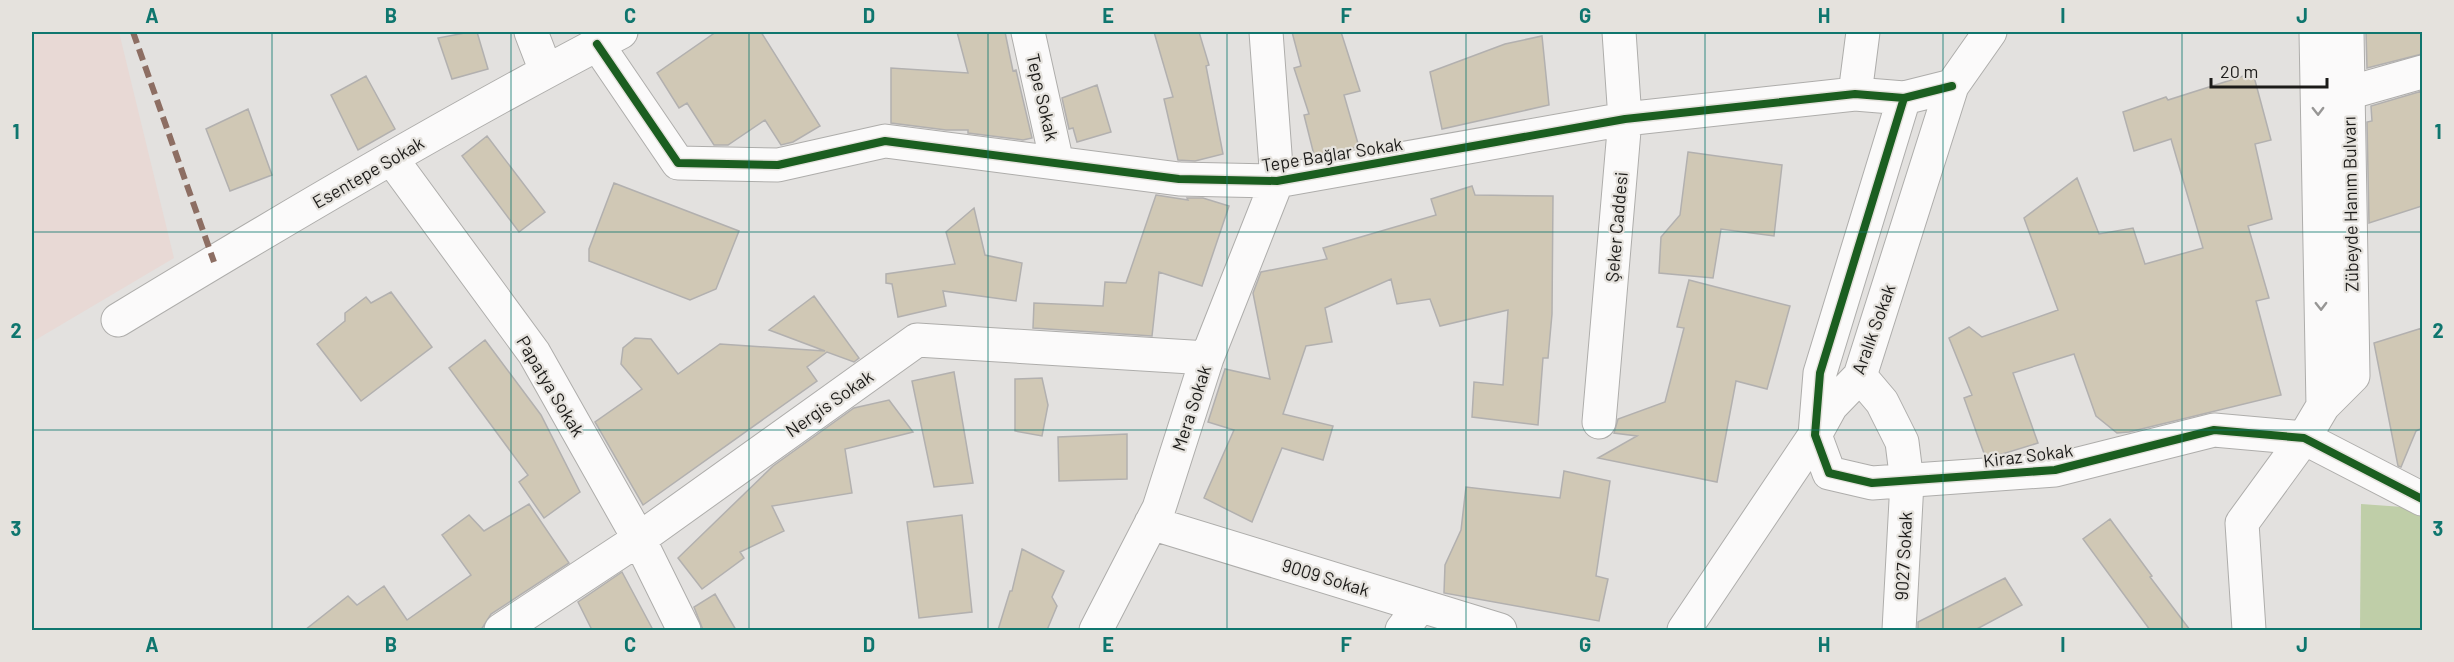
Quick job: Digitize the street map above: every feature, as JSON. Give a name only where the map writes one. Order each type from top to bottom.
[{"type":"street","points":[[531,32],[546,71]]},
{"type":"street","name":"Tepe Sokak","points":[[1028,32],[1057,163]]},
{"type":"street","points":[[1266,32],[1277,181]]},
{"type":"street","name":"Şeker Caddesi","points":[[1599,422],[1624,119],[1619,32]]},
{"type":"street","points":[[1856,94],[1863,32]]},
{"type":"street","name":"Aralık Sokak","points":[[1684,630],[1815,435],[1831,406],[1860,375],[1952,86],[1990,32]]},
{"type":"street","points":[[2249,630],[2242,523],[2304,438],[2323,405],[2316,32]]},
{"type":"street","name":"Zübeyde Hanım Bulvarı","points":[[2323,405],[2353,376],[2347,32]]},
{"type":"street","name":"Esentepe Sokak","points":[[118,320],[391,158],[609,38]]},
{"type":"street","name":"Tepe Bağlar Sokak","points":[[609,38],[678,163],[778,165],[885,141],[1179,179],[1277,181],[1624,119],[1856,94],[1904,98],[1952,86]]},
{"type":"street","points":[[2348,93],[2422,72]]},
{"type":"street","points":[[1815,435],[1820,373],[1904,98]]},
{"type":"street","name":"Papatya Sokak","points":[[391,158],[534,353],[639,539],[684,630]]},
{"type":"street","name":"Mera Sokak","points":[[1096,630],[1159,508],[1208,358],[1277,181]]},
{"type":"street","name":"Nergis Sokak","points":[[501,630],[639,539],[917,340],[1208,358]]},
{"type":"street","name":"9027 Sokak","points":[[1860,375],[1882,402],[1902,442],[1907,482],[1899,630]]},
{"type":"street","name":"Kiraz Sokak","points":[[1815,435],[1829,473],[1872,483],[2055,470],[2214,430],[2304,438]]},
{"type":"street","points":[[2304,438],[2419,494]]},
{"type":"street","name":"9009 Sokak","points":[[1151,523],[1411,618],[1500,630]]},
{"type":"shaded area","points":[[32,32],[119,32],[174,258],[32,342]]},
{"type":"green space","points":[[2361,504],[2417,508],[2422,511],[2422,630],[2360,630]]},
{"type":"building","points":[[477,32],[488,69],[452,79],[438,38]]},
{"type":"building","points":[[716,32],[761,32],[820,126],[793,142],[781,145],[765,120],[728,145],[714,145],[687,103],[679,108],[657,73]]},
{"type":"building","points":[[957,32],[1005,32],[1013,71],[1016,70],[1032,138],[1023,140],[968,133],[968,130],[946,130],[891,123],[891,68],[968,73]]},
{"type":"building","points":[[1154,32],[1199,32],[1209,65],[1206,66],[1223,154],[1195,161],[1178,160],[1164,99],[1173,97]]},
{"type":"building","points":[[1292,32],[1341,32],[1360,91],[1344,95],[1359,147],[1314,155],[1304,115],[1309,114],[1294,68],[1301,66]]},
{"type":"building","points":[[2366,32],[2422,32],[2422,54],[2367,68]]},
{"type":"building","points":[[1542,36],[1549,105],[1442,129],[1430,72],[1505,44]]},
{"type":"building","points":[[2253,73],[2271,140],[2255,144],[2272,219],[2248,226],[2269,298],[2256,301],[2281,395],[2117,433],[2096,416],[2074,354],[2013,373],[2038,443],[1999,455],[1985,456],[1964,398],[1972,395],[1949,338],[1969,327],[1982,337],[2058,310],[2024,218],[2077,178],[2099,234],[2133,228],[2145,264],[2203,248],[2171,139],[2134,151],[2123,112],[2166,97],[2168,100]]},
{"type":"building","points":[[366,76],[395,129],[358,150],[331,95]]},
{"type":"building","points":[[1097,85],[1111,132],[1077,142],[1073,128],[1069,129],[1062,98]]},
{"type":"building","points":[[2422,91],[2422,206],[2369,223],[2367,122],[2372,121],[2371,106]]},
{"type":"building","points":[[248,109],[272,175],[230,191],[206,129]]},
{"type":"building","points":[[487,136],[545,212],[519,232],[462,156]]},
{"type":"building","points":[[1688,152],[1782,165],[1774,236],[1721,229],[1713,278],[1659,273],[1661,237],[1680,215]]},
{"type":"building","points":[[614,183],[739,231],[716,289],[690,300],[589,261],[589,249]]},
{"type":"building","points":[[1472,186],[1475,195],[1553,196],[1552,314],[1548,358],[1543,358],[1538,425],[1472,417],[1474,382],[1503,385],[1508,310],[1440,326],[1430,299],[1397,304],[1391,279],[1325,308],[1332,342],[1306,346],[1283,414],[1333,426],[1323,460],[1282,448],[1252,522],[1204,498],[1234,430],[1208,422],[1225,369],[1270,379],[1253,293],[1261,272],[1327,259],[1323,248],[1436,215],[1431,199]]},
{"type":"building","points":[[1156,195],[1188,200],[1187,198],[1203,198],[1229,206],[1202,286],[1159,272],[1152,336],[1033,328],[1034,303],[1103,306],[1105,282],[1126,283]]},
{"type":"building","points":[[974,208],[985,255],[1022,263],[1016,301],[943,291],[946,306],[898,317],[892,284],[886,283],[886,274],[955,264],[946,232]]},
{"type":"building","points":[[1689,280],[1790,306],[1767,389],[1736,381],[1717,482],[1598,458],[1637,436],[1614,433],[1618,419],[1665,402],[1684,328],[1677,327]]},
{"type":"building","points":[[391,292],[432,347],[361,401],[317,344],[345,321],[345,313],[366,297],[371,303]]},
{"type":"building","points":[[814,296],[859,358],[854,362],[827,352],[807,367],[817,381],[643,505],[595,422],[642,389],[621,364],[623,348],[635,338],[651,339],[678,374],[720,344],[825,351],[769,330]]},
{"type":"building","points":[[2422,328],[2422,428],[2416,431],[2401,467],[2398,466],[2374,343]]},
{"type":"building","points":[[485,340],[541,415],[580,492],[544,518],[519,482],[528,475],[449,368]]},
{"type":"building","points":[[954,372],[973,483],[934,487],[912,381]]},
{"type":"building","points":[[1042,378],[1048,405],[1042,436],[1015,431],[1015,379]]},
{"type":"building","points":[[889,400],[913,432],[845,449],[852,493],[772,506],[784,531],[740,552],[744,558],[702,589],[678,558],[773,466],[854,408]]},
{"type":"building","points":[[1127,434],[1127,479],[1059,481],[1058,437]]},
{"type":"building","points":[[1564,471],[1610,481],[1596,576],[1608,579],[1599,621],[1444,593],[1445,565],[1461,530],[1466,487],[1560,498]]},
{"type":"building","points":[[529,504],[569,563],[491,614],[481,630],[305,630],[348,596],[357,605],[384,586],[407,620],[471,575],[442,535],[469,515],[484,531]]},
{"type":"building","points":[[962,515],[972,612],[919,618],[907,522]]},
{"type":"building","points":[[2110,519],[2190,630],[2150,630],[2083,539]]},
{"type":"building","points":[[1022,549],[1064,571],[1052,597],[1057,606],[1047,630],[998,630],[1010,591],[1012,591]]},
{"type":"building","points":[[622,572],[653,630],[592,630],[578,602]]},
{"type":"building","points":[[2005,578],[2022,605],[1975,630],[1918,630],[1918,622]]},
{"type":"building","points":[[715,594],[736,630],[703,630],[694,607]]},
{"type":"marked path","points":[[133,32],[214,262]]},
{"type":"cycle path","points":[[597,44],[678,163],[778,165],[885,141],[1179,179],[1277,181],[1625,119],[1855,94],[1904,98],[1952,86]]},
{"type":"cycle path","points":[[1904,98],[1820,373],[1815,435],[1829,473],[1872,483],[2055,470],[2214,430],[2304,438],[2422,499]]}]
